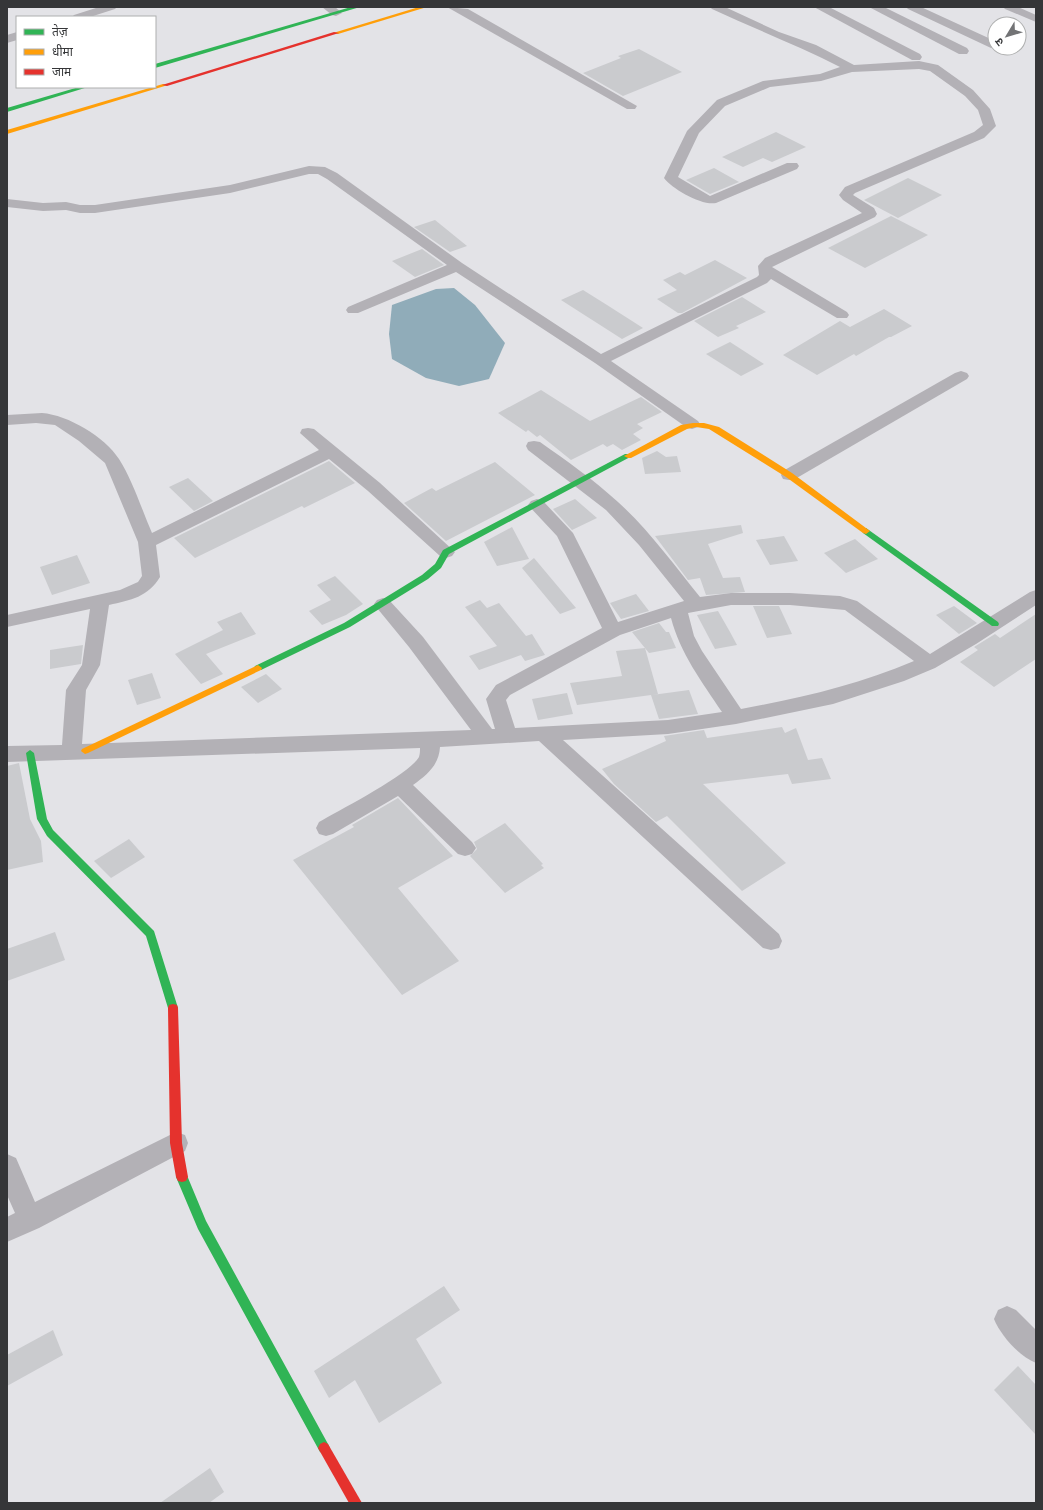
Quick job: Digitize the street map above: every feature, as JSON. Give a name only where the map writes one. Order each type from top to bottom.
[{"type":"street","points":[[81,16],[111,7]]},
{"type":"street","points":[[156,66],[332,10],[357,7]]},
{"type":"street","points":[[156,87],[424,7]]},
{"type":"street","points":[[453,7],[464,11],[630,106]]},
{"type":"street","points":[[600,360],[762,280],[766,276],[766,263],[870,214],[869,211],[846,195],[850,190],[979,135],[990,126],[984,109],[969,93],[934,68],[919,65],[861,70],[851,68],[812,48],[775,34],[716,7]]},
{"type":"street","points":[[820,7],[916,57]]},
{"type":"street","points":[[874,7],[962,51]]},
{"type":"street","points":[[912,7],[987,41]]},
{"type":"street","points":[[1009,7],[1036,18]]},
{"type":"street","points":[[792,166],[711,200],[705,199],[675,182],[671,178],[693,131],[721,103],[767,84],[821,77],[851,68]]},
{"type":"street","points":[[7,110],[82,88]]},
{"type":"street","points":[[7,132],[154,88]]},
{"type":"street","points":[[7,203],[43,207],[66,206],[80,209],[95,209],[230,189],[309,170],[320,170],[332,176],[457,266],[600,360],[692,424]]},
{"type":"street","points":[[353,310],[457,266]]},
{"type":"street","points":[[765,269],[842,315]]},
{"type":"street","points":[[789,475],[961,376]]},
{"type":"street","points":[[7,420],[55,420],[65,424],[104,452],[112,461],[147,542],[151,577],[149,582],[126,595],[7,621]]},
{"type":"street","points":[[78,751],[328,635],[383,604],[431,573],[438,566],[446,552],[537,505],[679,428],[692,424],[707,425],[716,428],[789,475],[995,624]]},
{"type":"street","points":[[308,433],[446,552]]},
{"type":"street","points":[[534,446],[582,481],[629,524],[696,604]]},
{"type":"street","points":[[147,542],[331,452]]},
{"type":"street","points":[[537,505],[564,533],[613,630]]},
{"type":"street","points":[[7,754],[430,740],[668,727],[736,717],[846,694],[877,684],[928,662],[995,624],[1036,596]]},
{"type":"street","points":[[507,735],[496,699],[503,690],[613,630],[696,604],[731,599],[790,599],[834,602],[851,605],[928,662]]},
{"type":"street","points":[[78,751],[76,690],[91,665],[101,600]]},
{"type":"street","points":[[383,604],[416,642],[486,736]]},
{"type":"street","points":[[678,609],[685,636],[694,654],[736,717]]},
{"type":"street","points":[[544,734],[771,941]]},
{"type":"street","points":[[326,828],[399,784],[422,767],[428,759],[430,740]]},
{"type":"street","points":[[30,753],[42,819],[50,833],[150,934],[173,1005],[175,1029],[176,1144],[181,1175],[202,1226],[356,1503]]},
{"type":"street","points":[[399,784],[465,848]]},
{"type":"street","points":[[7,1230],[176,1144]]},
{"type":"street","points":[[7,1166],[30,1219]]},
{"type":"street","points":[[1007,1319],[1036,1350]]},
{"type":"water","points":[[454,288],[475,305],[505,343],[489,379],[459,386],[426,378],[392,359],[389,334],[392,305],[436,289]]},
{"type":"building","points":[[639,49],[682,72],[623,96],[583,73],[621,58],[618,56]]},
{"type":"building","points":[[776,132],[806,147],[772,162],[763,158],[743,167],[722,157]]},
{"type":"building","points":[[714,168],[739,182],[710,194],[686,180]]},
{"type":"building","points":[[908,178],[942,195],[898,218],[864,200]]},
{"type":"building","points":[[891,216],[928,235],[865,268],[828,248]]},
{"type":"building","points":[[435,220],[467,246],[450,252],[414,227]]},
{"type":"building","points":[[422,249],[444,265],[415,277],[392,261]]},
{"type":"building","points":[[715,260],[747,278],[682,313],[678,313],[657,299],[677,290],[663,280],[680,272],[685,275]]},
{"type":"building","points":[[583,290],[643,328],[622,339],[561,300]]},
{"type":"building","points":[[742,297],[766,312],[736,326],[739,328],[718,337],[694,321]]},
{"type":"building","points":[[884,309],[912,326],[856,356],[854,354],[817,375],[783,355],[840,321],[850,327]]},
{"type":"building","points":[[730,342],[764,364],[741,376],[706,354]]},
{"type":"building","points":[[541,390],[590,421],[641,397],[662,412],[637,424],[643,428],[633,434],[641,440],[622,450],[613,444],[607,447],[603,444],[571,460],[540,435],[537,437],[528,430],[526,432],[498,413]]},
{"type":"building","points":[[657,451],[666,457],[677,456],[681,472],[645,474],[642,458]]},
{"type":"building","points":[[329,461],[355,483],[304,508],[302,506],[195,558],[174,538]]},
{"type":"building","points":[[495,462],[535,495],[446,541],[404,503],[432,488],[436,491]]},
{"type":"building","points":[[188,478],[213,501],[194,511],[169,487]]},
{"type":"building","points":[[575,499],[597,518],[572,530],[553,509]]},
{"type":"building","points":[[741,525],[743,533],[708,544],[723,578],[740,577],[745,592],[706,595],[700,578],[688,580],[655,536]]},
{"type":"building","points":[[512,527],[529,559],[497,566],[484,542]]},
{"type":"building","points":[[784,536],[798,561],[770,565],[756,540]]},
{"type":"building","points":[[855,539],[878,559],[846,573],[824,553]]},
{"type":"building","points":[[77,555],[90,583],[52,595],[40,567]]},
{"type":"building","points":[[534,558],[576,608],[560,614],[522,568]]},
{"type":"building","points":[[335,576],[363,604],[346,615],[322,625],[309,611],[331,600],[317,585]]},
{"type":"building","points":[[636,594],[649,611],[621,619],[610,603]]},
{"type":"building","points":[[480,600],[487,608],[499,603],[526,636],[532,634],[545,655],[525,661],[521,655],[479,670],[469,656],[497,646],[465,607]]},
{"type":"building","points":[[753,606],[779,606],[792,634],[767,638]]},
{"type":"building","points":[[954,606],[977,623],[959,634],[936,615]]},
{"type":"building","points":[[718,611],[737,645],[715,649],[697,615]]},
{"type":"building","points":[[241,612],[256,634],[206,654],[223,674],[201,684],[175,654],[223,630],[217,622]]},
{"type":"building","points":[[1036,614],[1036,659],[994,687],[960,662],[978,650],[974,647],[995,634],[1000,638]]},
{"type":"building","points":[[659,623],[666,632],[669,632],[676,648],[649,653],[632,632]]},
{"type":"building","points":[[83,645],[81,664],[50,669],[50,650]]},
{"type":"building","points":[[645,648],[658,694],[652,695],[689,690],[698,714],[659,719],[651,695],[577,705],[570,683],[622,676],[616,651]]},
{"type":"building","points":[[152,673],[161,698],[137,705],[128,680]]},
{"type":"building","points":[[266,674],[282,689],[258,703],[241,687]]},
{"type":"building","points":[[567,693],[573,714],[538,720],[532,699]]},
{"type":"building","points":[[782,727],[785,733],[796,728],[808,760],[822,758],[831,779],[792,784],[788,774],[703,784],[786,863],[742,891],[667,816],[656,822],[614,784],[602,769],[666,741],[664,736],[704,730],[707,738]]},
{"type":"building","points":[[19,763],[30,819],[41,841],[43,862],[7,870],[7,766]]},
{"type":"building","points":[[398,798],[453,856],[398,888],[459,961],[402,995],[293,860],[354,827],[352,825]]},
{"type":"building","points":[[505,823],[543,864],[541,865],[544,868],[505,893],[470,856],[477,849],[474,842]]},
{"type":"building","points":[[129,839],[145,857],[111,878],[94,861]]},
{"type":"building","points":[[55,932],[65,960],[7,981],[7,949]]},
{"type":"building","points":[[444,1286],[460,1310],[416,1339],[442,1383],[379,1423],[355,1380],[329,1398],[314,1371]]},
{"type":"building","points":[[53,1330],[63,1355],[7,1386],[7,1355]]},
{"type":"building","points":[[1018,1366],[1036,1385],[1036,1435],[994,1390]]},
{"type":"building","points":[[210,1468],[224,1492],[209,1503],[160,1503]]},
{"type":"traffic: fast","points":[[156,66],[357,7]]},
{"type":"traffic: fast","points":[[7,110],[82,88]]},
{"type":"traffic: fast","points":[[258,668],[347,625],[425,577],[438,566],[446,552],[458,545],[628,456]]},
{"type":"traffic: fast","points":[[866,531],[995,624]]},
{"type":"traffic: fast","points":[[30,753],[42,819],[50,833],[150,934],[173,1008]]},
{"type":"traffic: fast","points":[[182,1177],[202,1225],[324,1448]]},
{"type":"traffic: slow","points":[[336,33],[424,7]]},
{"type":"traffic: slow","points":[[156,88],[165,85]]},
{"type":"traffic: slow","points":[[7,132],[155,88]]},
{"type":"traffic: slow","points":[[628,456],[684,427],[696,425],[716,429],[789,475],[866,531]]},
{"type":"traffic: slow","points":[[85,751],[258,668]]},
{"type":"traffic: jam","points":[[165,85],[336,33]]},
{"type":"traffic: jam","points":[[173,1008],[176,1143],[182,1177]]},
{"type":"traffic: jam","points":[[324,1448],[356,1503]]}]
